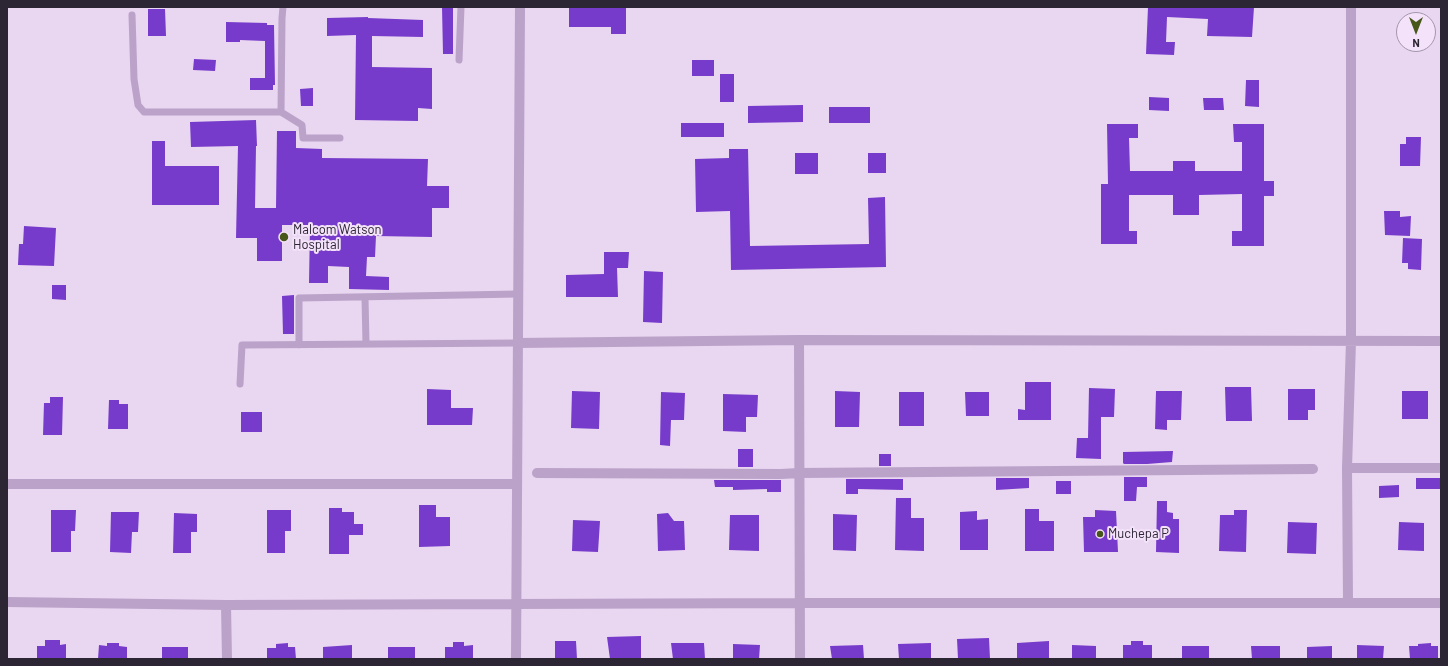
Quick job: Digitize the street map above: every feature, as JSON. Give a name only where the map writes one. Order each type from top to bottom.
[{"type":"street","points":[[516,659],[520,7]]},
{"type":"street","points":[[1348,602],[1347,468],[1351,341],[1350,7]]},
{"type":"street","points":[[518,344],[799,340],[1441,341]]},
{"type":"street","points":[[799,340],[800,659]]},
{"type":"street","points":[[1347,468],[1441,468]]},
{"type":"street","points":[[537,473],[781,474],[1313,469]]},
{"type":"street","points":[[7,484],[517,484]]},
{"type":"street","points":[[7,602],[226,605],[1441,603]]},
{"type":"street","points":[[226,605],[227,659]]},
{"type":"lane","points":[[281,112],[283,7]]},
{"type":"lane","points":[[459,60],[461,7]]},
{"type":"lane","points":[[132,14],[134,79],[138,105],[144,112],[281,112],[302,125],[303,138],[340,138]]},
{"type":"lane","points":[[299,345],[299,298],[518,294]]},
{"type":"lane","points":[[365,297],[366,344]]},
{"type":"lane","points":[[240,384],[242,345],[518,344]]},
{"type":"building","points":[[442,7],[453,7],[453,54],[443,54]]},
{"type":"building","points":[[569,7],[626,7],[626,34],[611,34],[611,27],[569,27]]},
{"type":"building","points":[[1148,7],[1254,7],[1252,37],[1207,36],[1208,19],[1167,17],[1166,42],[1175,42],[1174,55],[1146,54]]},
{"type":"building","points":[[148,9],[165,9],[166,36],[148,36]]},
{"type":"building","points":[[368,17],[423,20],[423,37],[372,36],[372,67],[432,68],[432,109],[418,108],[418,121],[355,120],[356,35],[327,36],[327,18]]},
{"type":"building","points":[[226,22],[267,23],[267,25],[274,25],[275,85],[273,85],[273,90],[250,90],[250,78],[265,78],[265,41],[240,40],[240,42],[226,42]]},
{"type":"building","points":[[194,59],[216,60],[215,71],[193,70]]},
{"type":"building","points":[[692,60],[714,60],[714,76],[692,76]]},
{"type":"building","points":[[720,74],[734,74],[734,102],[720,102]]},
{"type":"building","points":[[1246,80],[1259,80],[1259,107],[1245,106]]},
{"type":"building","points":[[313,88],[313,106],[301,106],[300,89]]},
{"type":"building","points":[[1149,97],[1169,98],[1169,111],[1149,110]]},
{"type":"building","points":[[1203,98],[1223,98],[1224,110],[1204,110]]},
{"type":"building","points":[[803,105],[803,122],[748,123],[748,106]]},
{"type":"building","points":[[829,107],[870,107],[870,123],[829,123]]},
{"type":"building","points":[[256,120],[257,146],[255,208],[276,208],[277,131],[296,131],[296,148],[322,149],[322,158],[428,159],[427,186],[449,186],[449,208],[432,208],[432,237],[376,236],[375,257],[367,257],[366,276],[389,277],[389,290],[349,289],[349,267],[328,266],[328,283],[309,283],[310,225],[282,225],[282,261],[257,261],[257,238],[236,238],[238,146],[191,147],[190,122]]},
{"type":"building","points":[[681,123],[724,123],[724,137],[681,137]]},
{"type":"building","points":[[1107,124],[1138,124],[1138,138],[1129,138],[1130,171],[1173,171],[1173,161],[1195,161],[1195,171],[1242,171],[1242,142],[1234,142],[1233,124],[1264,124],[1264,181],[1274,181],[1274,196],[1264,196],[1264,246],[1232,246],[1232,231],[1242,231],[1242,194],[1199,195],[1199,215],[1173,215],[1173,195],[1129,195],[1129,231],[1137,231],[1137,244],[1101,244],[1101,184],[1108,184]]},
{"type":"building","points":[[1406,137],[1421,137],[1420,166],[1400,166],[1400,144],[1406,144]]},
{"type":"building","points":[[152,141],[165,141],[165,166],[219,166],[219,205],[152,205]]},
{"type":"building","points":[[729,149],[748,149],[750,246],[869,244],[868,198],[885,197],[886,267],[731,270],[730,211],[696,212],[695,159],[729,158]]},
{"type":"building","points":[[795,153],[818,153],[818,174],[795,174]]},
{"type":"building","points":[[868,153],[886,153],[886,173],[868,173]]},
{"type":"building","points":[[1384,211],[1400,211],[1400,217],[1411,216],[1410,236],[1385,235]]},
{"type":"building","points":[[24,226],[56,228],[54,266],[18,265],[19,244],[23,244]]},
{"type":"building","points":[[1403,238],[1422,239],[1421,270],[1408,269],[1408,263],[1402,263]]},
{"type":"building","points":[[604,252],[629,252],[628,268],[617,268],[618,297],[566,297],[566,275],[604,274]]},
{"type":"building","points":[[644,271],[663,272],[662,323],[643,322]]},
{"type":"building","points":[[52,285],[66,285],[66,300],[52,299]]},
{"type":"building","points":[[294,295],[294,334],[283,334],[282,296]]},
{"type":"building","points":[[1025,382],[1051,382],[1051,420],[1018,420],[1018,409],[1025,410]]},
{"type":"building","points":[[1225,387],[1251,387],[1252,421],[1226,421]]},
{"type":"building","points":[[1089,388],[1115,389],[1114,417],[1101,417],[1101,459],[1076,458],[1077,438],[1088,438]]},
{"type":"building","points":[[427,389],[451,390],[451,408],[473,408],[472,425],[427,425]]},
{"type":"building","points":[[1288,389],[1315,389],[1315,410],[1308,410],[1308,420],[1288,420]]},
{"type":"building","points":[[572,391],[600,392],[599,429],[571,428]]},
{"type":"building","points":[[835,391],[860,392],[859,427],[835,427]]},
{"type":"building","points":[[1156,391],[1182,391],[1181,420],[1167,420],[1167,430],[1155,429]]},
{"type":"building","points":[[1402,391],[1428,391],[1428,419],[1402,419]]},
{"type":"building","points":[[661,392],[685,393],[684,420],[671,420],[670,446],[660,445]]},
{"type":"building","points":[[899,392],[924,392],[924,426],[899,426]]},
{"type":"building","points":[[965,392],[989,392],[989,416],[966,416]]},
{"type":"building","points":[[723,394],[758,395],[757,417],[746,417],[746,432],[723,431]]},
{"type":"building","points":[[50,397],[63,397],[62,435],[43,435],[44,403],[50,403]]},
{"type":"building","points":[[109,400],[119,400],[119,404],[128,404],[128,429],[108,429]]},
{"type":"building","points":[[241,412],[262,412],[262,432],[241,432]]},
{"type":"building","points":[[738,449],[753,449],[753,467],[738,467]]},
{"type":"building","points":[[1173,451],[1172,462],[1147,464],[1123,463],[1123,452]]},
{"type":"building","points":[[879,454],[891,454],[891,466],[879,466]]},
{"type":"building","points":[[1124,477],[1147,477],[1147,487],[1137,487],[1136,501],[1124,501]]},
{"type":"building","points":[[996,478],[1029,478],[1029,488],[996,490]]},
{"type":"building","points":[[1416,478],[1441,478],[1441,489],[1416,489]]},
{"type":"building","points":[[846,479],[903,479],[903,490],[858,489],[858,494],[846,494]]},
{"type":"building","points":[[714,480],[781,480],[781,492],[767,492],[767,489],[733,490],[733,487],[715,487]]},
{"type":"building","points":[[1056,481],[1071,481],[1071,494],[1056,494]]},
{"type":"building","points":[[1399,485],[1399,497],[1379,498],[1379,486]]},
{"type":"building","points":[[896,498],[911,498],[911,518],[924,518],[924,551],[895,550]]},
{"type":"building","points":[[1157,501],[1167,501],[1167,512],[1173,513],[1173,519],[1179,519],[1179,553],[1156,552]]},
{"type":"building","points":[[419,505],[436,505],[436,517],[450,517],[450,546],[419,547]]},
{"type":"building","points":[[329,508],[342,508],[342,512],[354,512],[354,524],[363,524],[363,535],[349,535],[349,554],[329,554]]},
{"type":"building","points":[[1025,509],[1039,509],[1039,521],[1054,521],[1054,551],[1025,551]]},
{"type":"building","points":[[51,510],[76,510],[75,531],[71,531],[71,552],[51,552]]},
{"type":"building","points":[[267,510],[291,510],[291,531],[285,531],[285,553],[267,553]]},
{"type":"building","name":"Muchepa P","points":[[1095,510],[1116,511],[1118,552],[1084,552],[1083,517],[1095,517]]},
{"type":"building","points":[[1234,510],[1247,510],[1246,552],[1219,551],[1220,515],[1234,515]]},
{"type":"building","points":[[977,511],[977,520],[988,519],[988,550],[960,550],[960,512]]},
{"type":"building","points":[[111,512],[139,512],[138,532],[132,532],[131,553],[110,552]]},
{"type":"building","points":[[174,513],[197,514],[197,532],[191,532],[191,553],[173,553]]},
{"type":"building","points":[[668,513],[674,521],[684,521],[685,550],[658,551],[657,514]]},
{"type":"building","points":[[833,514],[857,515],[856,551],[833,550]]},
{"type":"building","points":[[730,515],[759,515],[759,551],[729,550]]},
{"type":"building","points":[[573,520],[600,521],[598,552],[572,551]]},
{"type":"building","points":[[1288,522],[1317,523],[1316,554],[1287,553]]},
{"type":"building","points":[[1399,522],[1424,523],[1424,551],[1398,550]]},
{"type":"building","points":[[641,636],[641,659],[610,659],[607,637]]},
{"type":"building","points":[[989,638],[990,659],[958,659],[957,639]]},
{"type":"building","points":[[45,640],[60,640],[60,645],[66,644],[66,659],[37,659],[37,646],[45,646]]},
{"type":"building","points":[[555,641],[576,641],[577,659],[555,659]]},
{"type":"building","points":[[1049,641],[1049,659],[1017,659],[1017,643]]},
{"type":"building","points":[[1131,641],[1143,641],[1143,645],[1152,645],[1152,659],[1123,659],[1123,645],[1131,645]]},
{"type":"building","points":[[453,642],[464,642],[464,646],[473,645],[473,659],[445,659],[445,647],[453,647]]},
{"type":"building","points":[[107,643],[119,643],[119,646],[127,647],[127,659],[98,659],[99,645],[107,646]]},
{"type":"building","points":[[288,643],[288,647],[295,647],[296,659],[267,659],[267,648],[276,648],[276,644]]},
{"type":"building","points":[[671,643],[704,643],[705,659],[673,659]]},
{"type":"building","points":[[931,643],[931,659],[899,659],[898,644]]},
{"type":"building","points":[[1431,643],[1431,646],[1438,646],[1438,659],[1410,659],[1409,646],[1418,646],[1418,644]]},
{"type":"building","points":[[733,644],[760,645],[759,659],[733,659]]},
{"type":"building","points":[[352,645],[352,659],[323,659],[323,647]]},
{"type":"building","points":[[863,645],[864,659],[832,659],[830,646]]},
{"type":"building","points":[[1072,645],[1096,646],[1096,659],[1072,659]]},
{"type":"building","points":[[1357,645],[1384,646],[1383,659],[1357,659]]},
{"type":"building","points":[[1182,646],[1209,646],[1209,659],[1182,659]]},
{"type":"building","points":[[1251,646],[1280,646],[1280,659],[1252,659]]},
{"type":"building","points":[[1332,646],[1332,659],[1307,659],[1307,647]]},
{"type":"building","points":[[162,647],[188,647],[188,659],[162,659]]},
{"type":"building","points":[[388,647],[415,647],[415,659],[388,659]]},
{"type":"place","name":"Malcom Watson Hospital","points":[[284,237]]},
{"type":"place","name":"Muchepa P","points":[[1100,534]]}]
